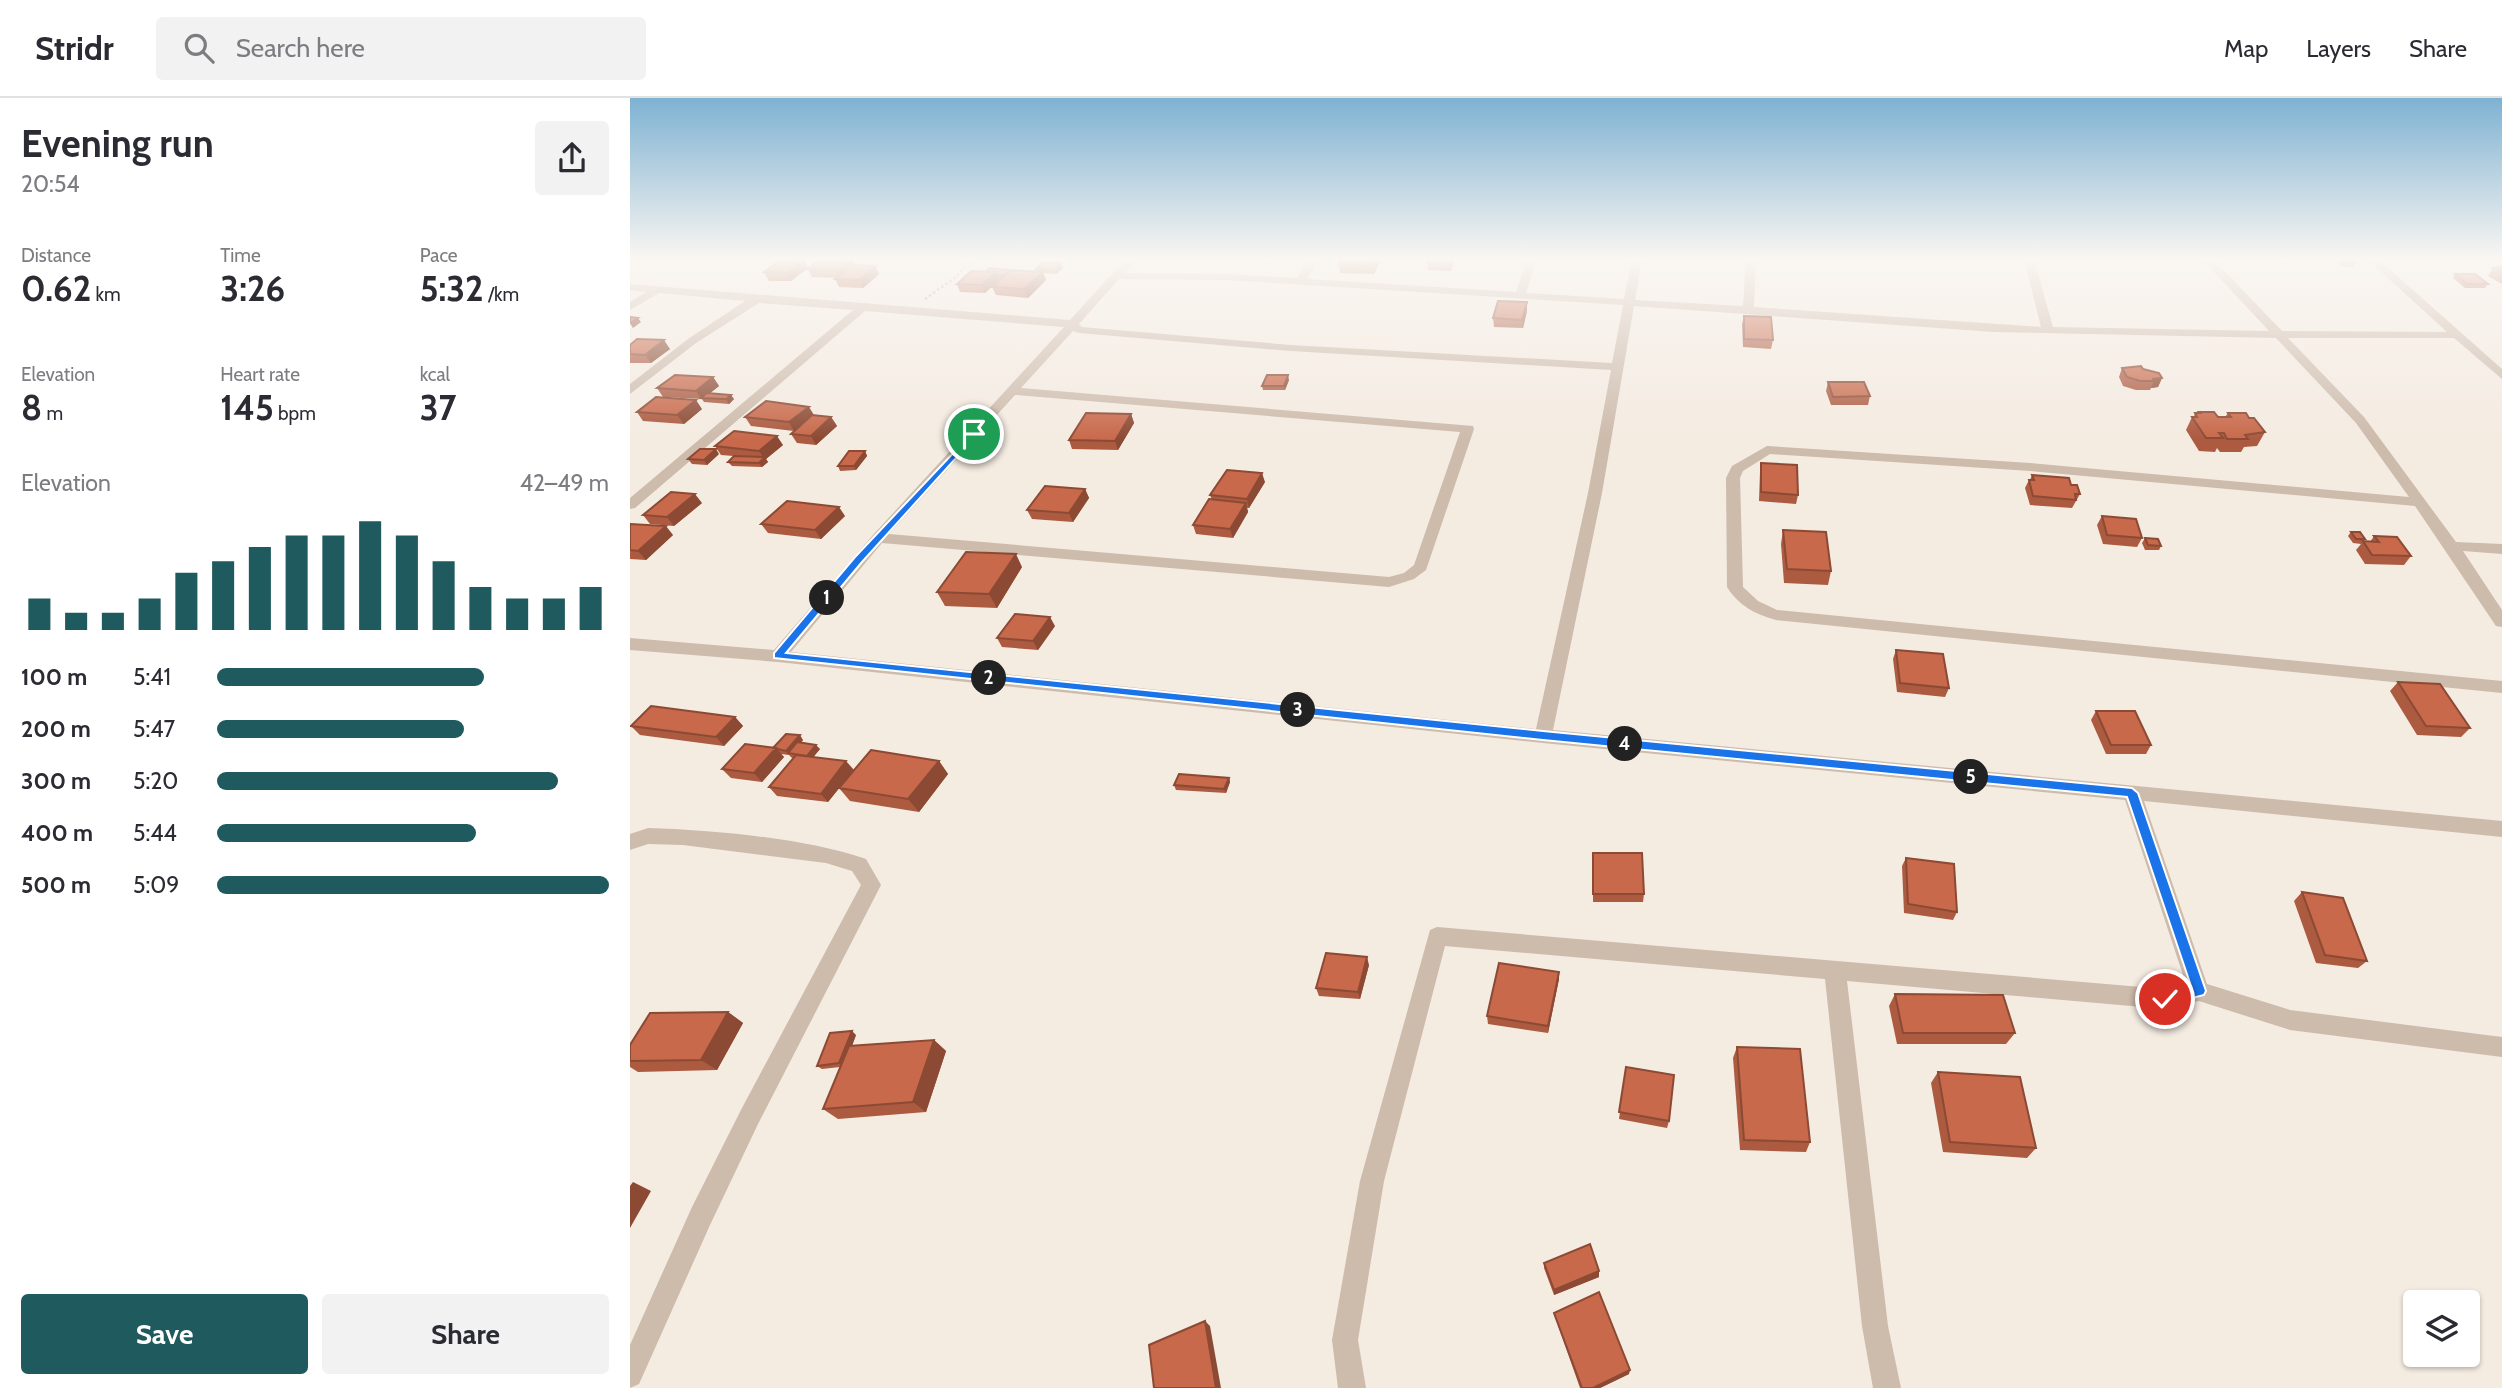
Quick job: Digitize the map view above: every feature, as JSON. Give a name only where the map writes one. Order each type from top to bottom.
[{"type":"street","points":[[630,390],[692,341],[725,319]]},
{"type":"street","points":[[630,505],[849,319]]},
{"type":"street","points":[[1015,319],[1072,324],[1079,330],[1291,348],[1618,367]]},
{"type":"street","points":[[778,656],[878,538],[1076,319]]},
{"type":"street","points":[[1543,736],[1595,494],[1627,319]]},
{"type":"street","points":[[1867,319],[2048,331],[2454,335]]},
{"type":"street","points":[[2045,319],[2048,331]]},
{"type":"street","points":[[2265,319],[2360,420],[2452,546],[2502,622]]},
{"type":"street","points":[[2437,319],[2502,375]]},
{"type":"street","points":[[878,538],[1389,582],[1409,576],[1421,567],[1468,429],[1009,391]]},
{"type":"street","points":[[2420,502],[2030,467],[1767,450],[1737,469],[1733,478],[1734,579],[1739,594],[1755,607],[1776,615],[2502,687]]},
{"type":"street","points":[[2452,546],[2502,550]]},
{"type":"street","points":[[630,644],[778,656],[1543,736],[2502,829]]},
{"type":"street","points":[[2132,793],[2199,991]]},
{"type":"street","points":[[630,842],[648,836],[683,837],[826,855],[859,865],[872,885],[750,1116],[701,1216],[630,1375]]},
{"type":"street","points":[[1352,1388],[1345,1340],[1372,1181],[1437,936],[2165,999],[2199,991],[2290,1020],[2502,1047]]},
{"type":"street","points":[[1835,972],[1875,1326],[1887,1388]]},
{"type":"building","points":[[1744,319],[1771,319],[1773,340],[1744,339]]},
{"type":"building","points":[[637,339],[664,340],[645,355],[630,354],[630,345]]},
{"type":"building","points":[[2141,366],[2159,373],[2162,378],[2140,381],[2127,377],[2122,368]]},
{"type":"building","points":[[675,375],[713,377],[696,391],[657,388]]},
{"type":"building","points":[[1267,375],[1288,375],[1284,386],[1262,386]]},
{"type":"building","points":[[1828,382],[1864,382],[1870,396],[1833,397]]},
{"type":"building","points":[[707,393],[731,395],[726,399],[701,398]]},
{"type":"building","points":[[656,397],[696,400],[677,415],[637,412]]},
{"type":"building","points":[[766,401],[809,407],[789,422],[745,417]]},
{"type":"building","points":[[2214,412],[2218,417],[2231,417],[2228,413],[2246,413],[2249,418],[2254,418],[2265,432],[2245,435],[2248,439],[2227,439],[2224,433],[2219,433],[2223,438],[2206,438],[2192,417],[2197,417],[2195,413]]},
{"type":"building","points":[[1086,413],[1131,414],[1115,441],[1069,440]]},
{"type":"building","points":[[812,415],[831,417],[811,436],[791,434]]},
{"type":"building","points":[[734,431],[777,436],[759,451],[715,446]]},
{"type":"building","points":[[700,449],[716,449],[704,460],[688,459]]},
{"type":"building","points":[[849,451],[865,451],[854,466],[838,466]]},
{"type":"building","points":[[734,456],[765,457],[759,463],[728,462]]},
{"type":"building","points":[[1761,463],[1797,465],[1798,495],[1761,492]]},
{"type":"building","points":[[1227,470],[1262,473],[1247,499],[1210,495]]},
{"type":"building","points":[[2032,475],[2069,478],[2071,485],[2077,485],[2080,494],[2075,494],[2076,500],[2033,496],[2029,480],[2034,480]]},
{"type":"building","points":[[1045,486],[1085,489],[1069,513],[1027,510]]},
{"type":"building","points":[[671,492],[695,494],[667,517],[643,515]]},
{"type":"building","points":[[1209,499],[1246,503],[1230,529],[1193,525]]},
{"type":"building","points":[[787,501],[839,507],[815,530],[761,524]]},
{"type":"building","points":[[2102,516],[2136,519],[2142,538],[2107,535]]},
{"type":"building","points":[[630,524],[666,526],[638,551],[630,550]]},
{"type":"building","points":[[1783,530],[1826,532],[1831,571],[1787,569]]},
{"type":"building","points":[[2351,532],[2360,532],[2365,539],[2356,539]]},
{"type":"building","points":[[2374,536],[2397,537],[2411,556],[2372,555],[2363,541],[2379,542]]},
{"type":"building","points":[[2145,538],[2158,539],[2161,546],[2148,545]]},
{"type":"building","points":[[966,552],[1016,554],[989,594],[937,592]]},
{"type":"building","points":[[1015,614],[1050,617],[1033,641],[997,638]]},
{"type":"building","points":[[1896,650],[1943,654],[1949,688],[1900,683]]},
{"type":"building","points":[[2398,682],[2440,684],[2470,728],[2426,726]]},
{"type":"building","points":[[651,706],[735,717],[716,737],[631,726]]},
{"type":"building","points":[[2096,711],[2135,711],[2151,745],[2111,745]]},
{"type":"building","points":[[786,734],[800,735],[786,751],[773,748]]},
{"type":"building","points":[[797,742],[816,745],[807,756],[788,753]]},
{"type":"building","points":[[745,744],[776,748],[754,773],[722,769]]},
{"type":"building","points":[[871,750],[939,761],[908,799],[839,788]]},
{"type":"building","points":[[796,755],[846,761],[821,794],[769,787]]},
{"type":"building","points":[[1179,774],[1229,778],[1224,789],[1174,785]]},
{"type":"building","points":[[1593,853],[1642,853],[1644,894],[1593,894]]},
{"type":"building","points":[[1906,858],[1954,864],[1957,912],[1908,904]]},
{"type":"building","points":[[2302,892],[2343,898],[2367,961],[2325,955]]},
{"type":"building","points":[[1326,953],[1367,957],[1358,992],[1316,988]]},
{"type":"building","points":[[1499,963],[1559,972],[1548,1026],[1487,1016]]},
{"type":"building","points":[[1895,994],[2003,995],[2015,1033],[1903,1033]]},
{"type":"building","points":[[728,1012],[701,1060],[630,1061],[630,1045],[650,1013]]},
{"type":"building","points":[[852,1031],[839,1063],[817,1066],[830,1033]]},
{"type":"building","points":[[934,1040],[913,1102],[823,1109],[849,1046]]},
{"type":"building","points":[[1737,1047],[1800,1049],[1810,1142],[1744,1140]]},
{"type":"building","points":[[1626,1067],[1674,1075],[1669,1121],[1619,1112]]},
{"type":"building","points":[[1938,1072],[2020,1077],[2036,1148],[1950,1142]]},
{"type":"building","points":[[1590,1244],[1599,1271],[1554,1290],[1544,1263]]},
{"type":"building","points":[[1599,1292],[1630,1370],[1593,1388],[1582,1388],[1554,1313]]},
{"type":"building","points":[[1205,1321],[1216,1388],[1154,1388],[1149,1345]]},
{"type":"route","points":[[974,434],[859,560],[778,656],[1543,736],[2132,793],[2199,991],[2165,999]]}]
